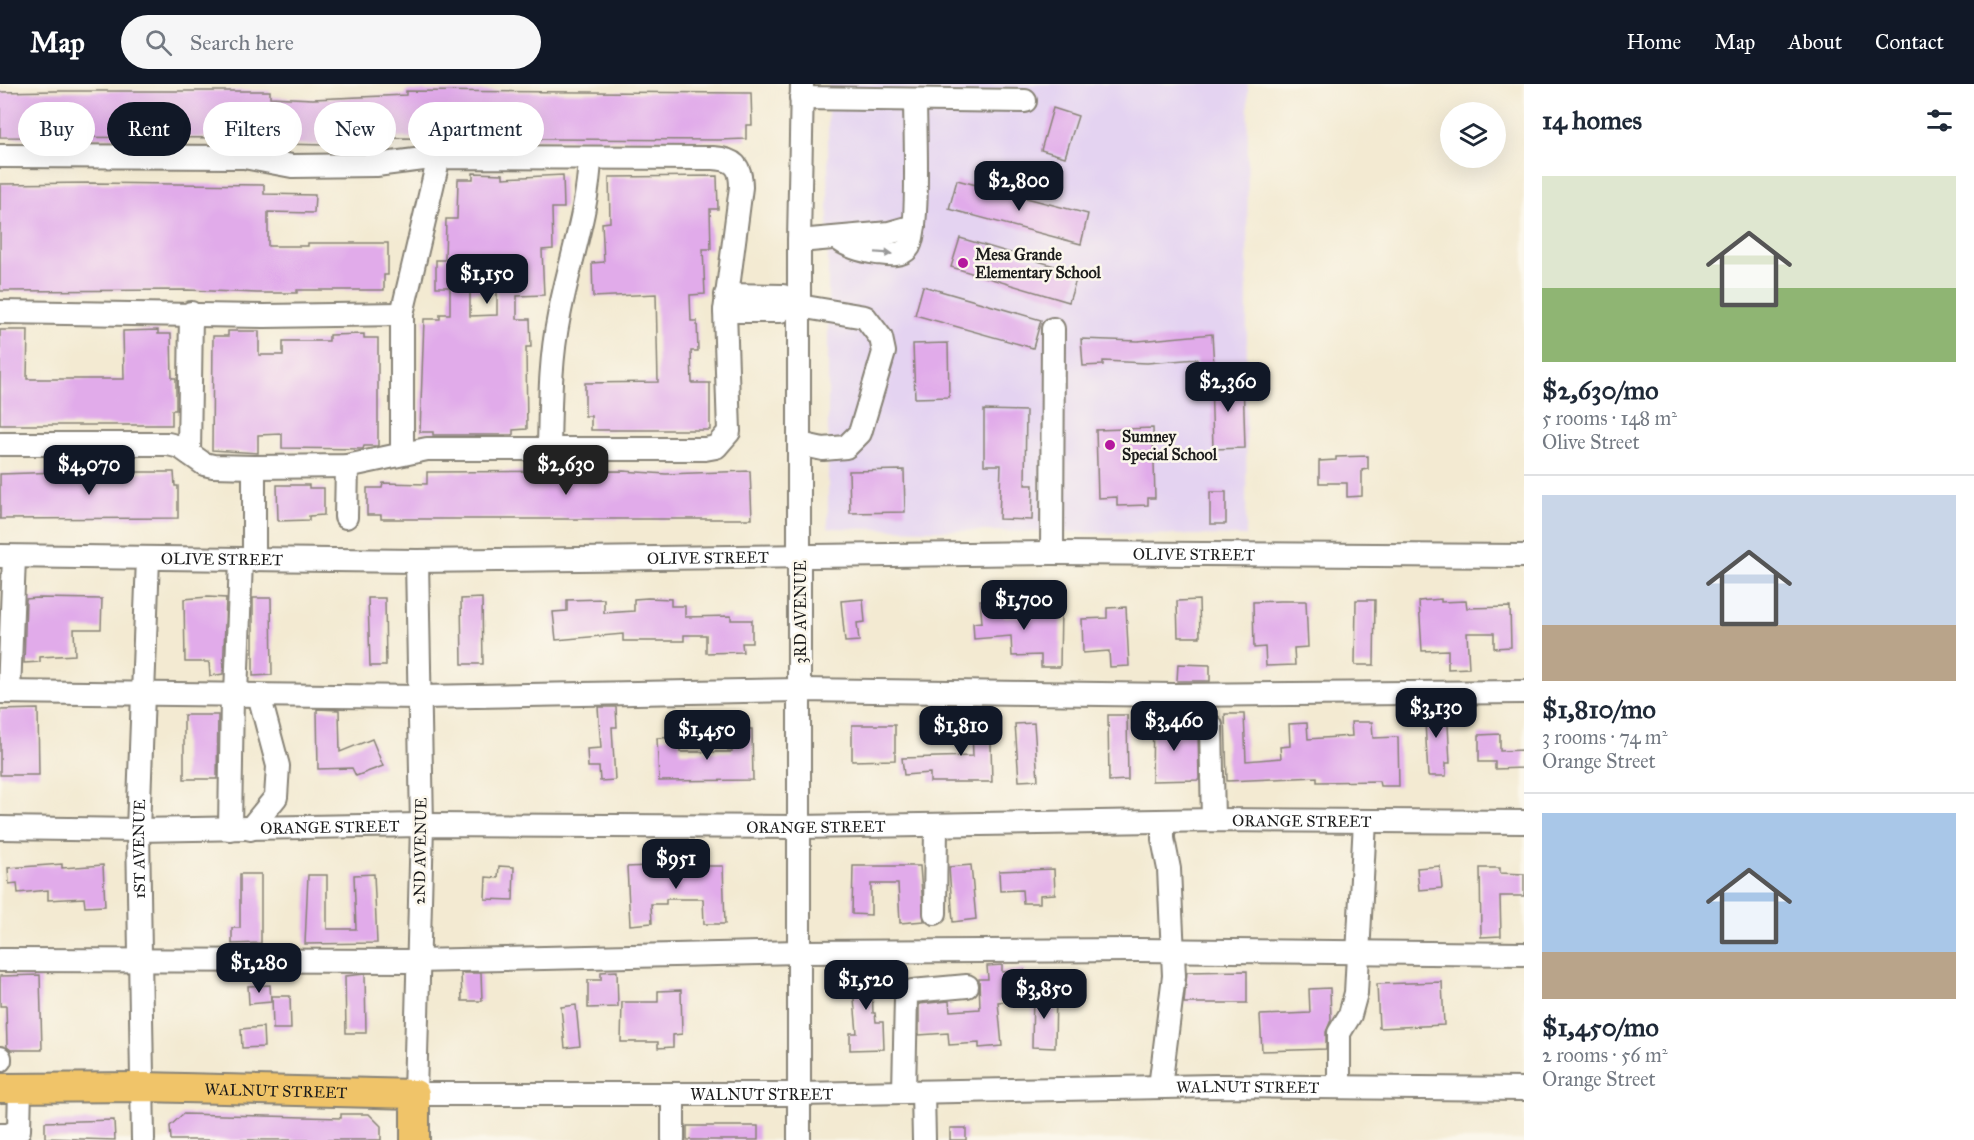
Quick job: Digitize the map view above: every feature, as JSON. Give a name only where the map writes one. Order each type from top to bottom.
[{"type":"main road","name":"WALNUT STREET","points":[[10,1088],[144,1087],[415,1094]]},
{"type":"main road","name":"2ND AVENUE","points":[[415,1094],[415,1140]]},
{"type":"street","points":[[802,91],[915,100],[1026,101]]},
{"type":"street","name":"3RD AVENUE","points":[[799,1140],[799,241],[802,91]]},
{"type":"street","points":[[799,241],[838,239],[856,249],[892,254],[903,253],[909,247],[914,226],[915,100]]},
{"type":"street","points":[[0,156],[244,157],[292,166],[376,165],[438,157],[713,158],[728,159],[737,165],[741,173],[725,303],[729,432],[716,447],[705,449],[427,449],[347,466],[254,467],[204,464],[189,453],[168,444],[0,444]]},
{"type":"street","points":[[402,454],[402,314],[438,157]]},
{"type":"street","points":[[549,449],[550,381],[558,317],[586,203],[590,158]]},
{"type":"street","points":[[725,303],[783,296],[799,306],[865,317],[881,338],[884,352],[860,433],[846,447],[824,449],[800,444]]},
{"type":"street","points":[[0,312],[402,314]]},
{"type":"street","points":[[189,453],[191,314]]},
{"type":"street","points":[[1052,553],[1053,329]]},
{"type":"street","points":[[346,517],[347,466]]},
{"type":"street","points":[[240,829],[242,695],[254,467]]},
{"type":"street","name":"OLIVE STREET","points":[[7,557],[417,561],[1052,553],[1524,556]]},
{"type":"street","points":[[7,557],[4,692],[144,696],[421,697],[800,690],[1174,695],[1524,692]]},
{"type":"street","name":"1ST AVENUE","points":[[143,1140],[144,1087],[138,830],[148,558]]},
{"type":"street","name":"2ND AVENUE","points":[[415,1094],[422,825],[417,561]]},
{"type":"street","points":[[240,829],[276,797],[278,766],[242,695]]},
{"type":"street","points":[[1211,726],[1214,820]]},
{"type":"street","name":"ORANGE STREET","points":[[0,828],[138,830],[422,825],[800,827],[1214,820],[1524,822]]},
{"type":"street","points":[[1160,1087],[1174,976],[1169,869],[1163,839],[1163,821]]},
{"type":"street","points":[[1339,1087],[1339,1033],[1350,1015],[1356,993],[1365,821]]},
{"type":"street","points":[[935,913],[936,825]]},
{"type":"street","points":[[0,960],[417,960],[800,952],[1172,951],[1524,954]]},
{"type":"street","points":[[924,1140],[914,1092],[906,996],[912,991],[967,986]]},
{"type":"street","name":"WALNUT STREET","points":[[415,1094],[799,1094],[1160,1087],[1524,1089]]},
{"type":"street","points":[[0,1135],[8,1135],[19,1130],[10,1088]]},
{"type":"street","points":[[673,1094],[673,1140]]},
{"type":"shaded area","points":[[828,84],[1248,84],[1246,536],[828,528]]},
{"type":"building","points":[[270,91],[270,97],[313,99],[406,95],[406,91],[751,93],[752,125],[746,125],[746,139],[544,139],[544,102],[408,102],[408,138],[396,138],[396,102],[314,102],[314,145],[302,144],[302,102],[203,102],[203,138],[191,138],[191,102],[107,102],[107,137],[95,137],[95,102],[18,102],[18,137],[0,137],[0,92]]},
{"type":"building","points":[[1053,108],[1078,116],[1065,157],[1041,150]]},
{"type":"building","points":[[473,173],[503,174],[503,178],[563,175],[564,208],[552,208],[553,249],[542,250],[544,295],[517,296],[517,319],[530,319],[531,347],[526,347],[527,429],[513,430],[513,435],[433,435],[433,432],[420,432],[424,319],[440,319],[440,314],[450,314],[450,287],[436,287],[436,260],[445,260],[446,219],[457,219],[458,179],[473,179]],"holes":[[[470,292],[497,292],[497,315],[470,316]]]},
{"type":"building","points":[[717,176],[718,209],[710,209],[711,249],[703,249],[705,294],[690,295],[691,321],[697,321],[698,351],[691,351],[692,383],[710,383],[710,430],[591,430],[591,416],[585,416],[585,383],[658,382],[656,294],[593,297],[592,263],[604,262],[602,223],[610,222],[609,177]]},
{"type":"building","points":[[957,180],[1088,214],[1081,244],[949,209]]},
{"type":"building","points":[[0,184],[264,185],[264,194],[315,195],[314,213],[268,212],[268,246],[308,246],[308,243],[388,243],[388,275],[384,275],[384,290],[297,290],[297,293],[188,290],[0,291]]},
{"type":"building","points":[[960,238],[1078,273],[1069,302],[951,267]]},
{"type":"building","points":[[923,286],[1041,320],[1033,348],[915,315]]},
{"type":"building","points":[[0,330],[28,330],[27,379],[124,379],[123,331],[158,330],[158,334],[171,334],[172,378],[176,378],[176,410],[172,410],[172,425],[0,425]]},
{"type":"building","points":[[228,331],[259,331],[259,355],[283,355],[283,341],[329,341],[329,335],[364,334],[364,338],[378,338],[378,446],[364,446],[363,449],[282,448],[282,434],[258,435],[258,453],[212,450],[213,336],[228,336]]},
{"type":"building","points":[[1212,334],[1214,367],[1197,368],[1197,359],[1147,363],[1103,361],[1103,365],[1083,366],[1081,339],[1138,341]]},
{"type":"building","points":[[948,343],[949,397],[915,398],[913,344]]},
{"type":"building","points":[[1243,377],[1245,448],[1213,449],[1211,378]]},
{"type":"building","points":[[984,410],[1026,411],[1025,485],[1033,485],[1032,520],[999,519],[1001,465],[984,465]]},
{"type":"building","points":[[1153,428],[1155,498],[1148,498],[1148,505],[1117,506],[1117,497],[1098,498],[1096,430]]},
{"type":"building","points":[[1368,456],[1368,469],[1362,470],[1362,496],[1347,497],[1347,483],[1319,483],[1319,461],[1336,460],[1336,457]]},
{"type":"building","points":[[904,470],[905,512],[850,513],[849,471]]},
{"type":"building","points":[[623,471],[666,474],[750,471],[752,519],[381,519],[381,515],[367,515],[367,488],[382,488],[383,483],[427,484],[427,472]]},
{"type":"building","points":[[174,472],[175,486],[178,486],[178,518],[0,519],[0,474]]},
{"type":"building","points":[[277,485],[309,485],[309,488],[324,488],[324,515],[309,516],[309,520],[278,521]]},
{"type":"building","points":[[1210,492],[1226,492],[1226,524],[1210,524]]},
{"type":"building","points":[[226,598],[223,674],[210,676],[209,662],[185,662],[184,599]]},
{"type":"building","points":[[253,598],[271,598],[272,675],[253,676]]},
{"type":"building","points":[[368,598],[385,598],[386,666],[370,666]]},
{"type":"building","points":[[482,598],[483,664],[462,664],[461,599]]},
{"type":"building","points":[[1002,598],[1003,617],[1041,616],[1041,607],[1061,607],[1060,667],[1041,667],[1041,655],[1012,656],[1011,636],[974,639],[973,623],[982,622],[980,600]]},
{"type":"building","points":[[26,599],[102,599],[101,629],[74,629],[75,655],[40,657],[40,662],[24,663]]},
{"type":"building","points":[[604,599],[604,613],[634,611],[634,599],[671,599],[671,606],[685,606],[685,617],[731,616],[731,620],[752,620],[752,643],[742,643],[743,652],[706,653],[706,635],[684,635],[684,641],[623,641],[623,634],[556,640],[553,612],[567,611],[567,600]]},
{"type":"building","points":[[863,599],[865,622],[857,623],[859,641],[845,642],[841,601]]},
{"type":"building","points":[[1441,599],[1441,602],[1466,601],[1467,608],[1510,607],[1511,647],[1494,648],[1494,633],[1467,633],[1469,668],[1448,669],[1448,650],[1422,651],[1419,601]]},
{"type":"building","points":[[1199,600],[1200,637],[1178,637],[1177,601]]},
{"type":"building","points":[[1356,600],[1375,600],[1374,665],[1355,665]]},
{"type":"building","points":[[1306,601],[1308,647],[1294,648],[1295,665],[1266,666],[1265,647],[1254,648],[1253,602]]},
{"type":"building","points":[[1126,607],[1129,666],[1110,667],[1109,651],[1083,653],[1082,619],[1107,618],[1107,608]]},
{"type":"building","points":[[1178,664],[1210,665],[1210,681],[1177,681]]},
{"type":"building","points":[[971,706],[990,706],[992,782],[930,782],[930,773],[904,775],[902,758],[973,756]]},
{"type":"building","points":[[1447,706],[1450,763],[1446,763],[1446,776],[1428,776],[1425,722],[1419,722],[1418,707]]},
{"type":"building","points":[[598,707],[616,707],[617,727],[612,727],[615,780],[600,781],[599,767],[588,767],[587,749],[601,748]]},
{"type":"building","points":[[38,709],[39,775],[0,775],[0,710]]},
{"type":"building","points":[[317,709],[339,710],[340,752],[372,739],[383,766],[356,776],[352,768],[318,769]]},
{"type":"building","points":[[1153,714],[1170,715],[1170,732],[1198,732],[1199,780],[1152,781]]},
{"type":"building","points":[[1225,714],[1244,714],[1246,761],[1281,758],[1280,747],[1290,746],[1289,724],[1307,723],[1308,739],[1352,736],[1351,722],[1372,722],[1373,738],[1398,737],[1399,786],[1380,786],[1379,781],[1317,782],[1317,777],[1227,781]]},
{"type":"building","points":[[184,715],[218,715],[217,779],[184,779]]},
{"type":"building","points":[[1108,715],[1127,715],[1128,780],[1109,781]]},
{"type":"building","points":[[1034,723],[1038,780],[1019,781],[1015,724]]},
{"type":"building","points":[[852,725],[895,725],[895,760],[852,761]]},
{"type":"building","points":[[731,729],[752,729],[753,780],[659,781],[657,738],[680,737],[680,752],[732,752]]},
{"type":"building","points":[[1500,734],[1500,751],[1524,750],[1524,768],[1495,769],[1495,762],[1479,762],[1479,735]]},
{"type":"building","points":[[62,864],[62,868],[103,865],[105,906],[85,907],[84,898],[48,900],[48,890],[18,893],[17,883],[9,884],[8,868]]},
{"type":"building","points":[[971,865],[976,919],[953,922],[949,867]]},
{"type":"building","points":[[499,866],[514,867],[513,900],[485,899],[486,877],[498,878]]},
{"type":"building","points":[[723,866],[725,924],[704,924],[703,899],[666,899],[666,904],[651,904],[652,923],[630,925],[627,867]]},
{"type":"building","points":[[853,866],[920,866],[924,921],[900,923],[898,884],[871,884],[871,915],[852,914]]},
{"type":"building","points":[[1440,866],[1442,888],[1419,890],[1417,868]]},
{"type":"building","points":[[1480,868],[1500,868],[1500,873],[1524,874],[1524,896],[1500,896],[1501,936],[1481,937]]},
{"type":"building","points":[[1054,869],[1055,894],[1040,895],[1040,903],[1023,903],[1022,890],[1000,891],[999,871]]},
{"type":"building","points":[[240,874],[261,874],[261,943],[232,944],[232,928],[240,928]]},
{"type":"building","points":[[374,874],[377,943],[305,944],[308,875],[327,875],[327,929],[356,929],[354,875]]},
{"type":"building","points":[[875,965],[877,987],[872,987],[873,1013],[875,1013],[876,1022],[883,1022],[884,1049],[850,1050],[850,1033],[857,1033],[851,966]]},
{"type":"building","points":[[1002,965],[1002,972],[1024,970],[1025,992],[1009,993],[1010,1001],[998,1002],[1002,1046],[979,1048],[979,1043],[949,1045],[948,1033],[919,1035],[919,1004],[949,1001],[950,1011],[980,1009],[979,979],[988,979],[987,966]]},
{"type":"building","points":[[617,971],[618,1007],[588,1008],[588,980],[601,980],[601,972]]},
{"type":"building","points":[[1247,971],[1247,1003],[1184,1003],[1187,972]]},
{"type":"building","points":[[461,973],[481,973],[482,1001],[462,1001]]},
{"type":"building","points":[[365,974],[366,1033],[346,1033],[345,976]]},
{"type":"building","points":[[40,975],[42,1050],[11,1050],[7,1047],[6,1006],[0,1006],[0,976]]},
{"type":"building","points":[[1442,982],[1444,1025],[1379,1028],[1377,984]]},
{"type":"building","points":[[270,985],[271,1002],[249,1004],[248,986]]},
{"type":"building","points":[[1330,988],[1331,1020],[1326,1032],[1326,1049],[1262,1051],[1260,1015],[1310,1013],[1309,989]]},
{"type":"building","points":[[681,990],[682,1034],[673,1035],[673,1047],[658,1048],[658,1042],[621,1042],[622,1002],[658,1002],[658,991]]},
{"type":"building","points":[[1033,992],[1056,992],[1055,1048],[1032,1047]]},
{"type":"building","points":[[272,996],[290,996],[291,1029],[273,1029]]},
{"type":"building","points":[[576,1005],[580,1046],[565,1048],[561,1007]]},
{"type":"building","points":[[263,1027],[264,1047],[242,1048],[241,1029]]},
{"type":"building","points":[[183,1114],[341,1118],[341,1114],[369,1114],[381,1126],[381,1140],[171,1140],[170,1126]]},
{"type":"building","points":[[114,1120],[115,1140],[45,1138],[45,1122]]},
{"type":"building","points":[[687,1126],[758,1126],[758,1140],[687,1140]]},
{"type":"building","points":[[950,1128],[966,1128],[966,1140],[950,1140]]},
{"type":"place","name":"Mesa Grande Elementary School","points":[[963,263]]},
{"type":"place","name":"Sumney Special School","points":[[1110,445]]}]
